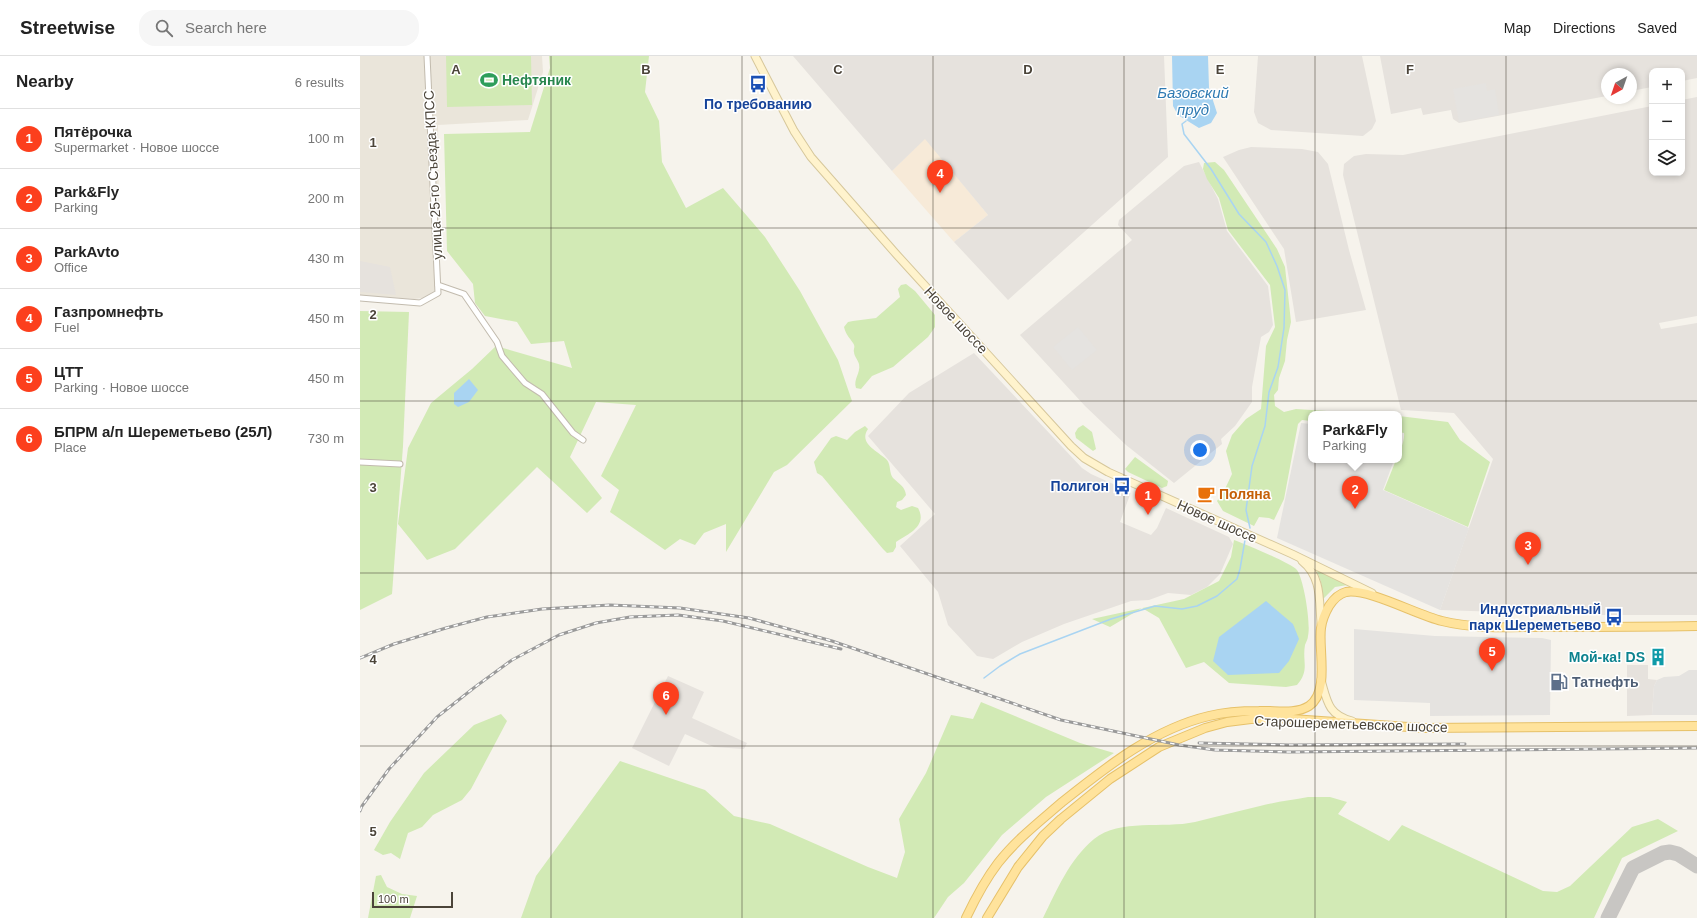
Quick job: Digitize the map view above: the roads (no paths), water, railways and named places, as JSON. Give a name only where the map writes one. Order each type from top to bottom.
[{"type":"main road","name":"Новое шоссе","points":[[755,56],[794,131],[811,157],[896,255],[1084,458],[1108,472],[1292,554],[1383,599],[1426,617],[1462,625],[1566,627],[1697,626]]},
{"type":"main road","points":[[1292,554],[1308,566],[1317,582],[1321,629]]},
{"type":"main road","name":"Старошереметьевское шоссе","points":[[966,918],[986,880],[1022,837],[1085,784],[1144,743],[1182,725],[1210,716],[1258,711],[1292,711],[1307,708],[1319,694],[1321,680],[1321,629],[1324,617],[1332,601],[1344,592],[1353,592],[1383,599]]},
{"type":"main road","points":[[1321,680],[1326,698],[1333,712],[1345,720],[1361,724]]},
{"type":"main road","name":"Старошереметьевское шоссе","points":[[987,918],[1018,867],[1043,836],[1061,819],[1104,784],[1159,746],[1205,728],[1251,719],[1296,719],[1377,726],[1423,728],[1697,726]]},
{"type":"street","name":"улица 25-го Съезда КПСС","points":[[360,298],[420,303],[438,293],[428,56]]},
{"type":"street","points":[[438,285],[464,294],[497,342],[502,356],[525,383],[542,394],[573,433],[583,440]]},
{"type":"street","points":[[360,462],[400,464]]},
{"type":"water","name":"Базовский пруд","points":[[1172,56],[1208,56],[1209,88],[1217,113],[1211,123],[1199,128],[1178,115],[1173,106]]},
{"type":"water","points":[[469,379],[478,390],[469,402],[458,407],[454,404],[454,393]]},
{"type":"water","points":[[1266,601],[1293,624],[1299,639],[1289,661],[1279,673],[1228,675],[1213,661],[1219,637]]},
{"type":"waterway","points":[[1186,121],[1182,124],[1184,134],[1211,169],[1239,214],[1266,242],[1277,266],[1285,290],[1284,328],[1278,367],[1269,392],[1265,426],[1252,466],[1246,510],[1250,528]]},
{"type":"waterway","points":[[984,678],[1020,654],[1111,619],[1155,606],[1182,609],[1197,606],[1217,596],[1237,579],[1245,540]]},
{"type":"railway","points":[[360,658],[394,644],[487,617],[542,609],[610,605],[680,608],[749,618],[832,641],[1061,720],[1179,745],[1215,750],[1289,752],[1697,748]]},
{"type":"railway","points":[[360,811],[389,769],[437,717],[512,660],[559,635],[596,623],[630,617],[678,615],[723,621],[841,649]]},
{"type":"railway","points":[[1199,743],[1289,745],[1465,744]]},
{"type":"place","name":"Нефтяник","points":[[489,80]]},
{"type":"place","name":"По требованию","points":[[758,84]]},
{"type":"place","name":"Газпромнефть","points":[[940,193]]},
{"type":"place","name":"Полигон","points":[[1122,486]]},
{"type":"place","name":"Поляна","points":[[1206,494]]},
{"type":"place","name":"Park&Fly","points":[[1355,509]]},
{"type":"place","name":"Пятёрочка","points":[[1148,515]]},
{"type":"place","name":"ParkAvto","points":[[1528,565]]},
{"type":"place","name":"Индустриальный парк Шереметьево","points":[[1614,617]]},
{"type":"place","name":"Мой-ка! DS","points":[[1658,657]]},
{"type":"place","name":"ЦТТ","points":[[1492,671]]},
{"type":"place","name":"Татнефть","points":[[1559,682]]},
{"type":"place","name":"БПРМ а/п Шереметьево (25Л)","points":[[666,715]]}]
